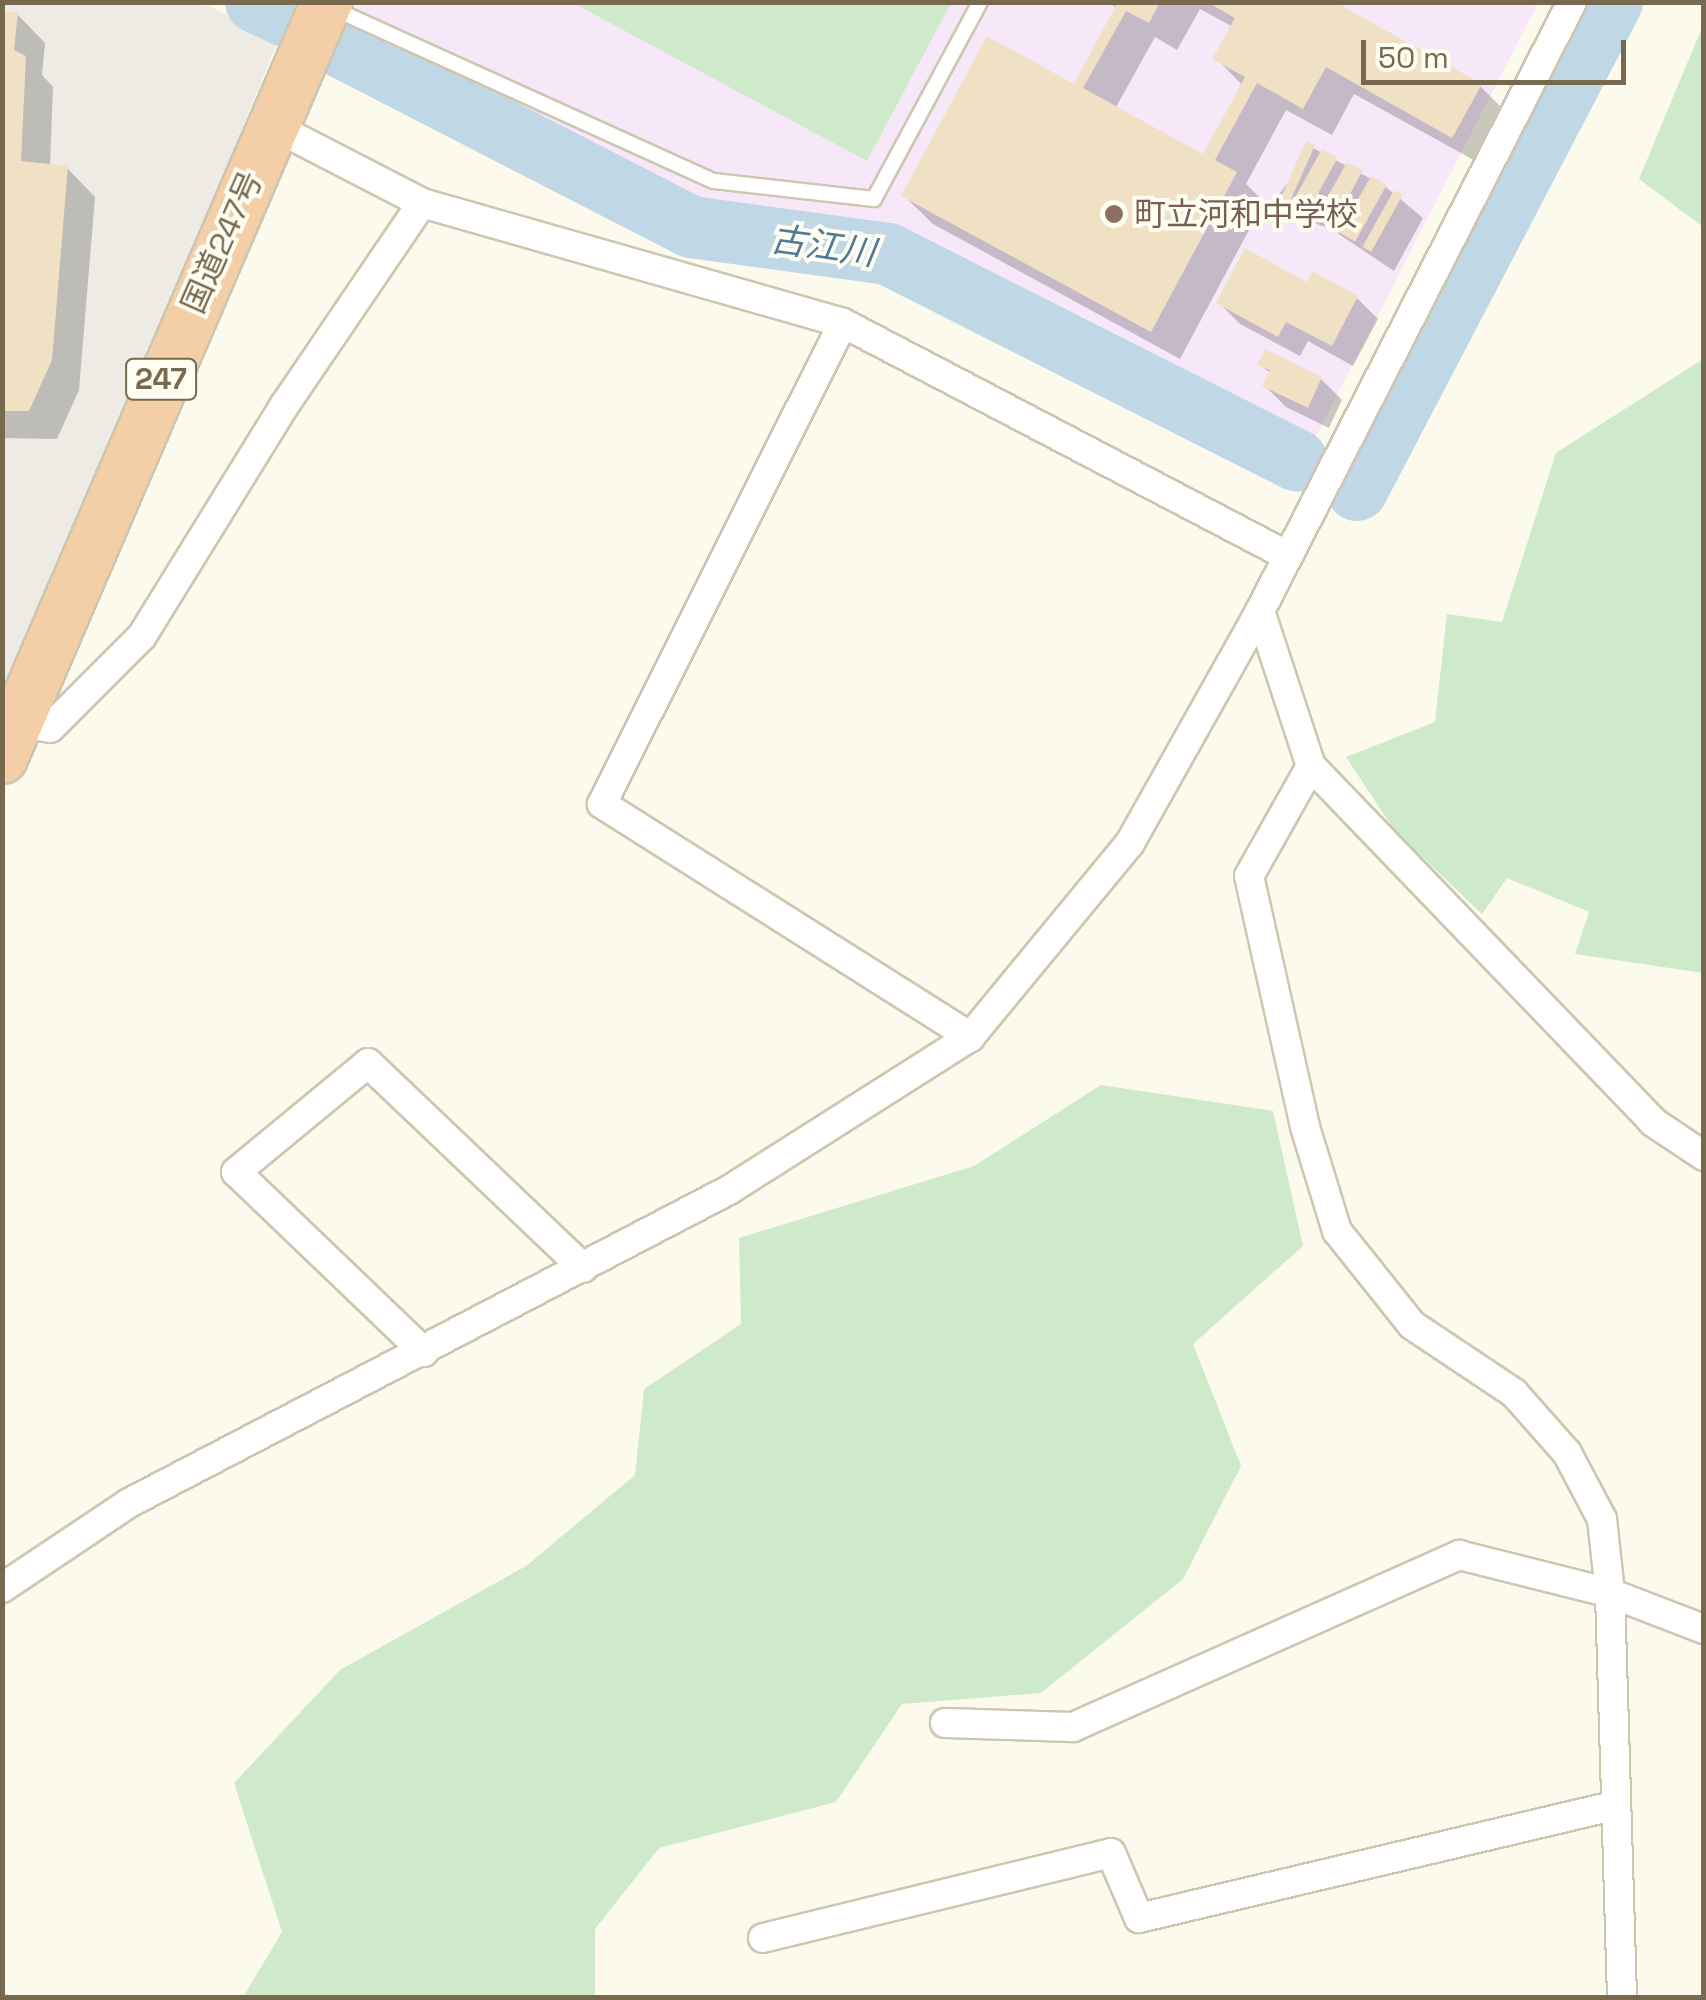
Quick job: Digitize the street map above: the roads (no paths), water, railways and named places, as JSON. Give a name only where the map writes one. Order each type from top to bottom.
[{"type":"highway","name":"国道247号","points":[[9,740],[324,3]]},
{"type":"street","points":[[2,1588],[129,1503],[729,1190],[970,1037],[1130,842],[1260,611],[1572,2]]},
{"type":"street","points":[[273,126],[422,203],[842,323],[1288,556]]},
{"type":"street","points":[[9,740],[50,728],[142,636],[284,406],[422,203]]},
{"type":"street","points":[[842,323],[602,804],[970,1037]]},
{"type":"street","points":[[1260,611],[1312,766],[1652,1122],[1704,1156]]},
{"type":"street","points":[[1312,766],[1249,876],[1304,1127],[1337,1231],[1412,1325],[1514,1393],[1567,1454],[1602,1519],[1610,1593],[1622,1998]]},
{"type":"street","points":[[424,1352],[236,1172],[368,1063],[583,1268]]},
{"type":"street","points":[[945,1724],[1073,1727],[1460,1554],[1610,1593],[1704,1629]]},
{"type":"street","points":[[763,1938],[1110,1853],[1138,1918],[1614,1806]]},
{"type":"lane","points":[[324,3],[714,180],[874,199],[980,2]]},
{"type":"waterway","name":"古江川","points":[[256,2],[288,17]]},
{"type":"waterway","name":"古江川","points":[[1357,490],[1612,2]]},
{"type":"waterway","name":"古江川","points":[[343,48],[691,227],[888,254],[1297,461]]},
{"type":"place","name":"町立河和中学校","points":[[1114,214]]}]
